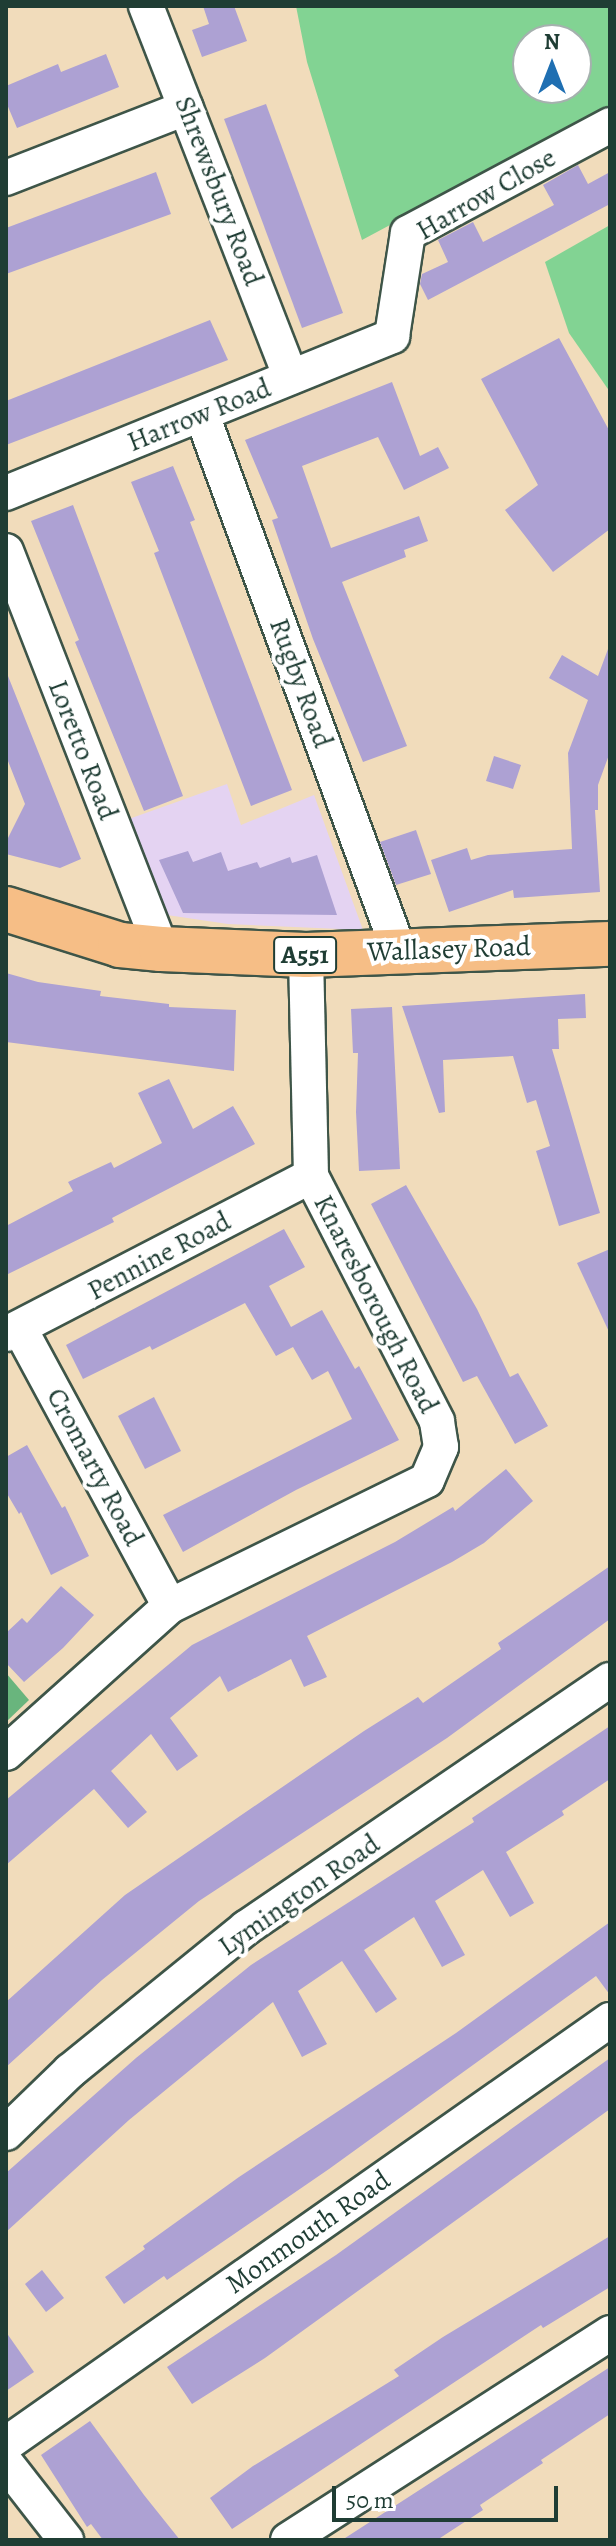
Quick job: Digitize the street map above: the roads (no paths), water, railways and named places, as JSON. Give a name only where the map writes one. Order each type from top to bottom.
[{"type":"main road","name":"Wallasey Road","points":[[6,909],[120,945],[161,949],[306,955],[610,944]]},
{"type":"street","name":"Shrewsbury Road","points":[[146,6],[291,377]]},
{"type":"street","points":[[6,178],[186,108]]},
{"type":"street","name":"Harrow Close","points":[[392,336],[408,233],[610,125]]},
{"type":"street","name":"Harrow Road","points":[[6,493],[392,336]]},
{"type":"street","name":"Rugby Road","points":[[202,415],[399,951]]},
{"type":"street","name":"Loretto Road","points":[[6,551],[161,949]]},
{"type":"street","name":"Knaresborough Road","points":[[6,1753],[170,1606],[427,1480],[441,1447],[437,1421],[311,1176],[306,955]]},
{"type":"street","name":"Pennine Road","points":[[13,1332],[311,1176]]},
{"type":"street","name":"Cromarty Road","points":[[13,1332],[170,1606]]},
{"type":"street","name":"Lymington Road","points":[[6,2133],[70,2071],[246,1928],[610,1680]]},
{"type":"street","name":"Monmouth Road","points":[[6,2444],[610,2020]]},
{"type":"street","points":[[288,2540],[610,2333]]},
{"type":"street","points":[[6,2463],[66,2540]]}]
